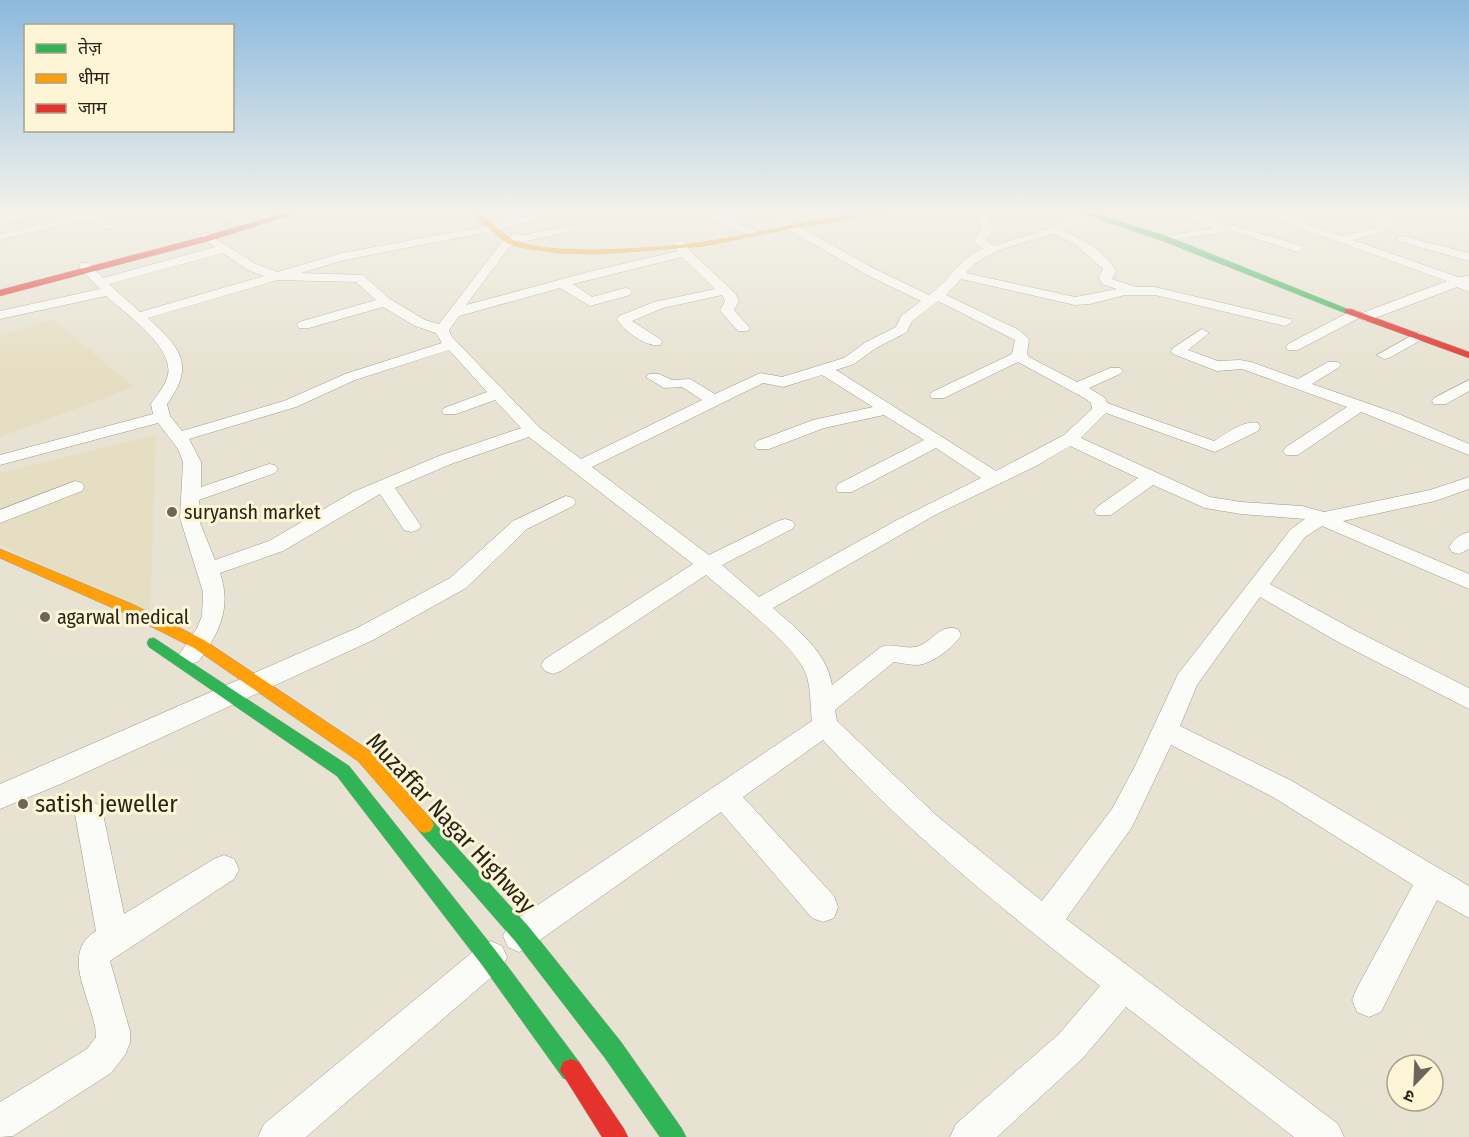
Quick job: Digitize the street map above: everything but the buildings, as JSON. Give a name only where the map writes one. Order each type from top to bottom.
[{"type":"main road","points":[[0,291],[98,264]]},
{"type":"main road","points":[[1230,264],[1469,355]]},
{"type":"main road","name":"Muzaffar Nagar Highway","points":[[0,553],[127,608],[199,644],[364,756],[522,934],[613,1050],[674,1137]]},
{"type":"main road","points":[[140,635],[185,662],[343,771],[489,958],[579,1081],[616,1137]]},
{"type":"street","points":[[0,315],[105,287],[176,264]]},
{"type":"street","points":[[247,264],[275,276],[359,278],[385,302],[420,323],[449,329],[497,394],[532,430],[707,564],[758,607],[808,657],[818,674],[824,716],[877,780],[1044,923],[1325,1137]]},
{"type":"street","points":[[137,317],[317,264]]},
{"type":"street","points":[[449,329],[487,264]]},
{"type":"street","points":[[178,437],[290,404],[449,329],[562,283],[627,264]]},
{"type":"street","points":[[698,264],[732,299],[726,310],[743,328]]},
{"type":"street","points":[[857,264],[1014,333],[1022,339],[1020,357]]},
{"type":"street","points":[[581,466],[760,378],[783,382],[849,361],[871,345],[902,329],[906,319],[959,275],[967,264]]},
{"type":"street","points":[[1105,264],[1110,271],[1105,277],[1107,281],[1132,290],[1160,292],[1207,306],[1286,322]]},
{"type":"street","points":[[1411,264],[1466,283]]},
{"type":"street","points":[[86,267],[160,338],[174,359],[176,368],[174,382],[159,404],[161,417],[190,455],[193,467],[189,515],[215,600],[214,617],[199,644],[185,662]]},
{"type":"street","points":[[959,275],[1076,301],[1132,290]]},
{"type":"street","points":[[562,283],[590,302],[625,292]]},
{"type":"street","points":[[1293,347],[1360,315],[1466,283]]},
{"type":"street","points":[[655,342],[625,322],[624,319],[659,305],[724,291]]},
{"type":"street","points":[[304,325],[385,302]]},
{"type":"street","points":[[1202,333],[1178,351],[1221,367],[1243,364],[1359,406],[1469,450]]},
{"type":"street","points":[[1384,355],[1418,336]]},
{"type":"street","points":[[938,395],[1009,359],[1020,357],[1092,396],[1101,406],[1215,447],[1252,427]]},
{"type":"street","points":[[1300,384],[1333,365]]},
{"type":"street","points":[[824,369],[994,478]]},
{"type":"street","points":[[1076,388],[1115,371]]},
{"type":"street","points":[[654,377],[670,385],[684,382],[713,400]]},
{"type":"street","points":[[1440,401],[1469,385]]},
{"type":"street","points":[[450,411],[497,394]]},
{"type":"street","points":[[758,607],[910,520],[1027,463],[1068,439],[1096,416],[1101,406]]},
{"type":"street","points":[[1292,451],[1359,406]]},
{"type":"street","points":[[763,445],[819,424],[888,409]]},
{"type":"street","points":[[0,460],[161,417]]},
{"type":"street","points":[[207,570],[276,546],[335,509],[384,486],[467,452],[532,430]]},
{"type":"street","points":[[1068,439],[1205,502],[1275,512],[1302,512],[1469,582]]},
{"type":"street","points":[[845,488],[938,440]]},
{"type":"street","points":[[191,497],[269,469]]},
{"type":"street","points":[[1104,511],[1150,478]]},
{"type":"street","points":[[1044,923],[1122,818],[1166,731],[1187,681],[1298,533],[1306,526],[1323,519],[1435,495],[1469,483]]},
{"type":"street","points":[[384,486],[411,526]]},
{"type":"street","points":[[0,517],[75,487]]},
{"type":"street","points":[[0,797],[75,766],[340,646],[436,596],[477,567],[520,525],[566,502]]},
{"type":"street","points":[[553,665],[707,564],[785,525]]},
{"type":"street","points":[[1257,586],[1348,637],[1469,699]]},
{"type":"street","points":[[277,1137],[489,958],[724,795],[824,716],[890,653],[920,656],[950,634]]},
{"type":"street","points":[[1166,731],[1198,744],[1255,774],[1469,903]]},
{"type":"street","points":[[724,795],[823,907]]},
{"type":"street","points":[[89,814],[113,937]]},
{"type":"street","points":[[0,1123],[99,1061],[113,1043],[113,1031],[94,963],[95,955],[102,946],[224,868]]},
{"type":"street","points":[[1369,1000],[1431,880]]},
{"type":"street","points":[[969,1137],[1071,1046],[1124,984]]},
{"type":"shaded area","points":[[52,319],[134,387],[0,437],[0,336]]},
{"type":"shaded area","points":[[156,435],[150,617],[0,545],[0,473]]},
{"type":"traffic: fast","points":[[1229,264],[1348,311]]},
{"type":"traffic: fast","points":[[154,643],[343,771],[489,958],[571,1070]]},
{"type":"traffic: fast","points":[[425,825],[522,934],[613,1050],[674,1137]]},
{"type":"traffic: slow","points":[[0,553],[127,608],[199,644],[364,756],[425,825]]},
{"type":"traffic: jam","points":[[0,293],[110,264]]},
{"type":"traffic: jam","points":[[1348,311],[1469,355]]},
{"type":"traffic: jam","points":[[571,1070],[616,1137]]},
{"type":"place","name":"suryansh market","points":[[172,512]]},
{"type":"place","name":"agarwal medical","points":[[45,617]]},
{"type":"place","name":"satish jeweller","points":[[23,804]]}]
